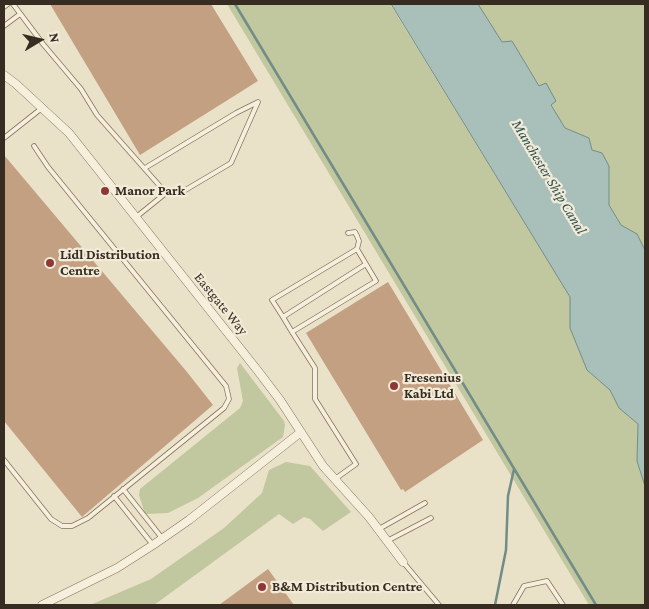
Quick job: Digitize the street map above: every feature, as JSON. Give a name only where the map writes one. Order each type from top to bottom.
[{"type":"street","name":"Eastgate Way","points":[[4,75],[68,133],[258,371],[280,400],[323,466],[379,529],[403,562]]},
{"type":"street","points":[[43,605],[117,568],[163,539],[301,432]]},
{"type":"lane","points":[[4,7],[8,4]]},
{"type":"lane","points":[[13,4],[81,89],[97,115],[166,193]]},
{"type":"lane","points":[[4,26],[20,14]]},
{"type":"lane","points":[[136,218],[166,193],[182,192],[231,163],[258,102],[236,112],[145,168]]},
{"type":"lane","points":[[4,138],[42,108]]},
{"type":"lane","points":[[4,460],[51,519],[62,526],[72,526],[82,522],[224,408],[230,394],[226,386],[48,167],[34,146]]},
{"type":"lane","points":[[292,332],[376,281],[357,249],[359,241],[355,232],[348,233]]},
{"type":"lane","points":[[335,479],[356,464],[315,400],[315,368],[272,300],[357,249]]},
{"type":"lane","points":[[283,317],[366,264]]},
{"type":"lane","points":[[123,489],[163,539]]},
{"type":"lane","points":[[114,496],[153,545]]},
{"type":"lane","points":[[379,529],[425,503]]},
{"type":"lane","points":[[388,540],[431,518]]},
{"type":"lane","points":[[403,562],[439,605]]},
{"type":"lane","points":[[513,605],[524,586],[547,581],[563,605]]},
{"type":"green space","points":[[227,4],[390,4],[570,297],[570,328],[587,370],[610,390],[619,408],[638,424],[637,461],[645,486],[645,605],[589,605]]},
{"type":"green space","points":[[478,4],[645,4],[645,250],[637,234],[621,225],[609,205],[609,166],[592,150],[589,138],[565,128],[551,105],[546,84],[539,86],[512,41],[502,42]]},
{"type":"green space","points":[[240,363],[284,421],[283,437],[198,498],[168,513],[145,514],[139,495],[140,489],[240,408],[243,401],[237,368]]},
{"type":"green space","points":[[286,462],[310,466],[351,512],[323,531],[310,519],[304,517],[293,524],[279,514],[154,605],[90,605],[151,579],[224,528],[262,493],[269,470]]},
{"type":"water","name":"Manchester Ship Canal","points":[[391,4],[478,4],[502,42],[512,41],[539,86],[546,83],[556,101],[551,105],[565,128],[589,138],[592,150],[602,153],[609,166],[609,205],[621,225],[637,234],[645,250],[645,486],[637,461],[638,424],[619,408],[610,390],[587,370],[570,328],[570,297]]},
{"type":"building","points":[[50,4],[211,4],[258,81],[140,155]]},
{"type":"building","name":"Lidl Distribution Centre","points":[[4,155],[213,405],[82,517],[4,421]]},
{"type":"building","name":"Fresenius Kabi Ltd","points":[[388,282],[483,440],[405,492],[403,489],[401,490],[306,333]]},
{"type":"building","name":"B&M Distribution Centre","points":[[268,569],[294,605],[219,605]]},
{"type":"waterway","points":[[235,4],[596,605]]},
{"type":"waterway","points":[[495,605],[506,550],[508,496],[514,469]]},
{"type":"place","name":"Manor Park","points":[[105,191]]},
{"type":"place","name":"Lidl Distribution Centre","points":[[50,263]]},
{"type":"place","name":"Fresenius Kabi Ltd","points":[[394,386]]},
{"type":"place","name":"B&M Distribution Centre","points":[[262,587]]}]
